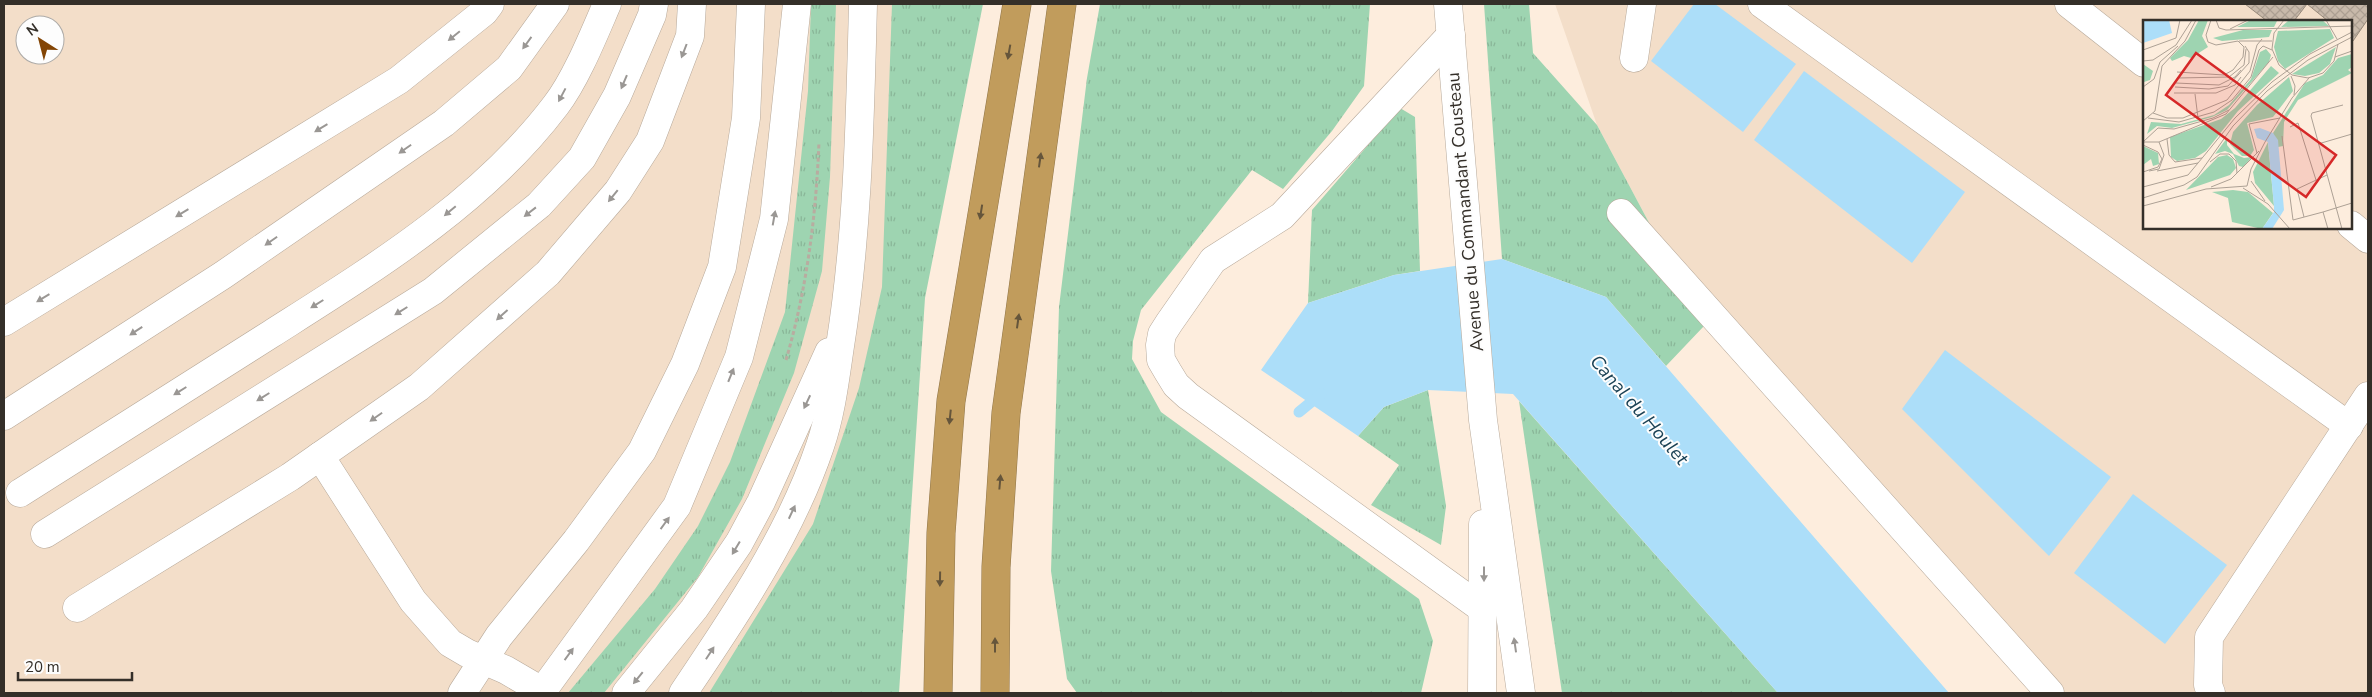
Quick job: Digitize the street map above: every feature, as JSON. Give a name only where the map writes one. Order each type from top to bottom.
[{"type":"highway","points":[[938,693],[941,533],[951,401],[1017,4]]},
{"type":"highway","points":[[994,693],[996,567],[1006,413],[1062,4]]},
{"type":"street","points":[[4,322],[399,80],[484,12],[490,4]]},
{"type":"street","points":[[4,416],[222,275],[444,123],[509,68],[556,4]]},
{"type":"street","points":[[20,493],[359,278],[429,228],[508,161],[557,104],[592,40],[607,4]]},
{"type":"street","points":[[44,534],[433,290],[538,205],[582,158],[596,135],[617,96],[652,15],[654,4]]},
{"type":"street","points":[[77,608],[290,477],[419,387],[548,273],[618,191],[650,142],[690,36],[692,4]]},
{"type":"street","points":[[462,693],[482,660],[576,542],[642,451],[685,364],[722,267],[746,118],[751,4]]},
{"type":"street","points":[[320,456],[413,601],[450,643],[506,670],[541,692],[677,506],[739,357],[774,219],[797,4]]},
{"type":"street","points":[[683,693],[769,556],[810,475],[828,422],[846,309],[856,198],[863,4]]},
{"type":"street","name":"Avenue du Commandant Cousteau","points":[[1448,4],[1483,420],[1521,693]]},
{"type":"street","points":[[1634,58],[1642,4]]},
{"type":"street","points":[[1762,4],[2349,426]]},
{"type":"street","points":[[2080,7],[2143,62]]},
{"type":"street","points":[[1451,35],[1282,216],[1213,260],[1168,322],[1162,334],[1160,345],[1162,360],[1168,372],[1176,385],[1188,396],[1484,610]]},
{"type":"street","points":[[1621,213],[2050,693]]},
{"type":"street","points":[[2352,226],[2368,239]]},
{"type":"street","points":[[626,693],[694,609],[726,564],[746,530],[816,384],[846,309]]},
{"type":"street","points":[[2211,693],[2208,685],[2209,637],[2368,396]]},
{"type":"street","name":"Avenue du Commandant Cousteau","points":[[1482,693],[1484,610],[1483,420]]},
{"type":"shaded area","points":[[4,4],[947,4],[886,693],[4,693]]},
{"type":"shaded area","points":[[1555,4],[2368,4],[2368,693],[2045,693],[1704,326],[1597,125]]},
{"type":"green space","points":[[811,4],[836,4],[830,177],[822,271],[794,373],[742,499],[698,577],[604,693],[568,693],[655,589],[698,526],[730,462],[785,312],[808,91]]},
{"type":"green space","points":[[892,4],[983,4],[925,298],[899,693],[709,693],[813,524],[859,388],[882,287]]},
{"type":"green space","points":[[1100,4],[1370,4],[1364,86],[1332,131],[1283,189],[1252,170],[1141,310],[1133,341],[1132,359],[1161,412],[1419,599],[1433,641],[1421,693],[1077,693],[1067,679],[1051,571],[1059,307],[1087,78]]},
{"type":"green space","points":[[1484,4],[1529,4],[1533,53],[1597,125],[1704,326],[1666,366],[1606,297],[1502,259]]},
{"type":"green space","points":[[1400,108],[1415,117],[1420,271],[1394,275],[1308,303],[1312,210]]},
{"type":"green space","points":[[1428,390],[1446,506],[1441,545],[1371,505],[1399,465],[1358,436],[1384,407]]},
{"type":"green space","points":[[1519,401],[1778,693],[1562,693]]},
{"type":"water","points":[[1694,4],[1715,4],[1796,64],[1743,132],[1651,61]]},
{"type":"water","points":[[1804,71],[1965,192],[1912,263],[1754,140]]},
{"type":"water","points":[[1502,259],[1606,297],[1949,693],[1778,693],[1513,394],[1428,390],[1384,407],[1358,436],[1261,370],[1308,303],[1394,275]]},
{"type":"water","points":[[1945,350],[2111,477],[2049,556],[1902,409]]},
{"type":"water","points":[[2133,494],[2227,565],[2165,644],[2074,573]]},
{"type":"building","points":[[2245,4],[2307,4],[2295,20],[2266,20]]},
{"type":"building","points":[[2307,4],[2368,4],[2368,19],[2353,41],[2352,20],[2327,20]]},
{"type":"waterway","name":"Canal du Houlet","points":[[1299,412],[1321,394]]}]
